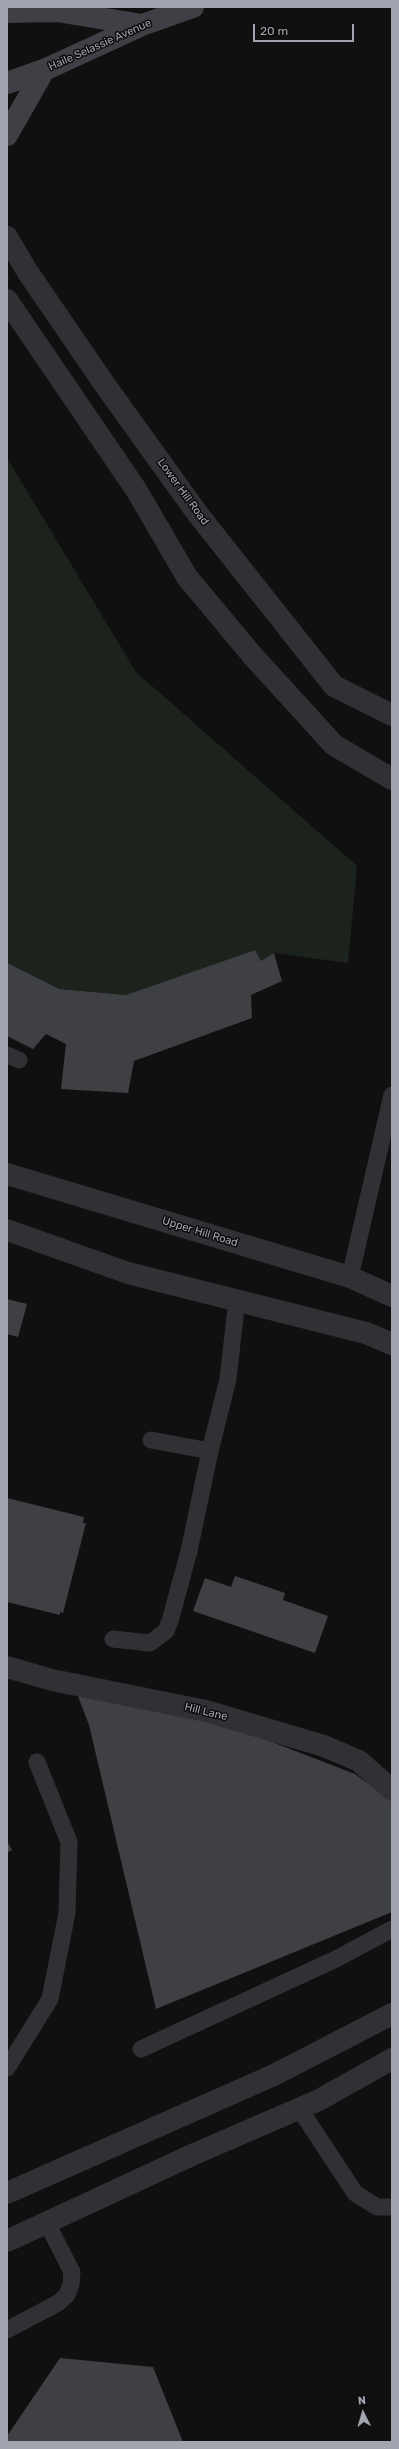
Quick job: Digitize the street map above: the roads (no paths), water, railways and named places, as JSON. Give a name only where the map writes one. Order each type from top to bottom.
[{"type":"main road","name":"Haile Selassie Avenue","points":[[7,83],[44,70],[142,25],[193,7]]},
{"type":"main road","points":[[7,12],[57,11],[142,25]]},
{"type":"main road","points":[[7,135],[44,70]]},
{"type":"street","name":"Lower Hill Road","points":[[7,237],[27,271],[105,385],[197,513],[334,686],[392,715]]},
{"type":"street","points":[[7,300],[137,492],[187,577],[252,655],[334,745],[392,779]]},
{"type":"street","name":"Upper Hill Road","points":[[7,1174],[350,1277],[392,1296]]},
{"type":"street","points":[[7,1230],[128,1273],[237,1299],[366,1333],[392,1344]]},
{"type":"street","name":"Hill Lane","points":[[7,1667],[52,1680],[206,1711],[324,1746],[359,1761],[392,1790]]},
{"type":"street","points":[[7,2193],[274,2075],[392,2014]]},
{"type":"street","points":[[7,2241],[326,2097],[392,2059]]},
{"type":"lane","points":[[350,1277],[392,1095]]},
{"type":"lane","points":[[113,1639],[150,1643],[166,1631],[170,1621],[189,1552],[210,1451],[228,1380],[237,1299]]},
{"type":"lane","points":[[151,1440],[210,1451]]},
{"type":"lane","points":[[7,2068],[50,1999],[67,1914],[69,1842],[37,1762]]},
{"type":"lane","points":[[141,2049],[336,1959],[392,1929]]},
{"type":"lane","points":[[299,2108],[355,2194],[377,2207],[392,2208]]},
{"type":"lane","points":[[7,2330],[58,2303],[67,2294],[71,2284],[72,2272],[47,2223]]}]
